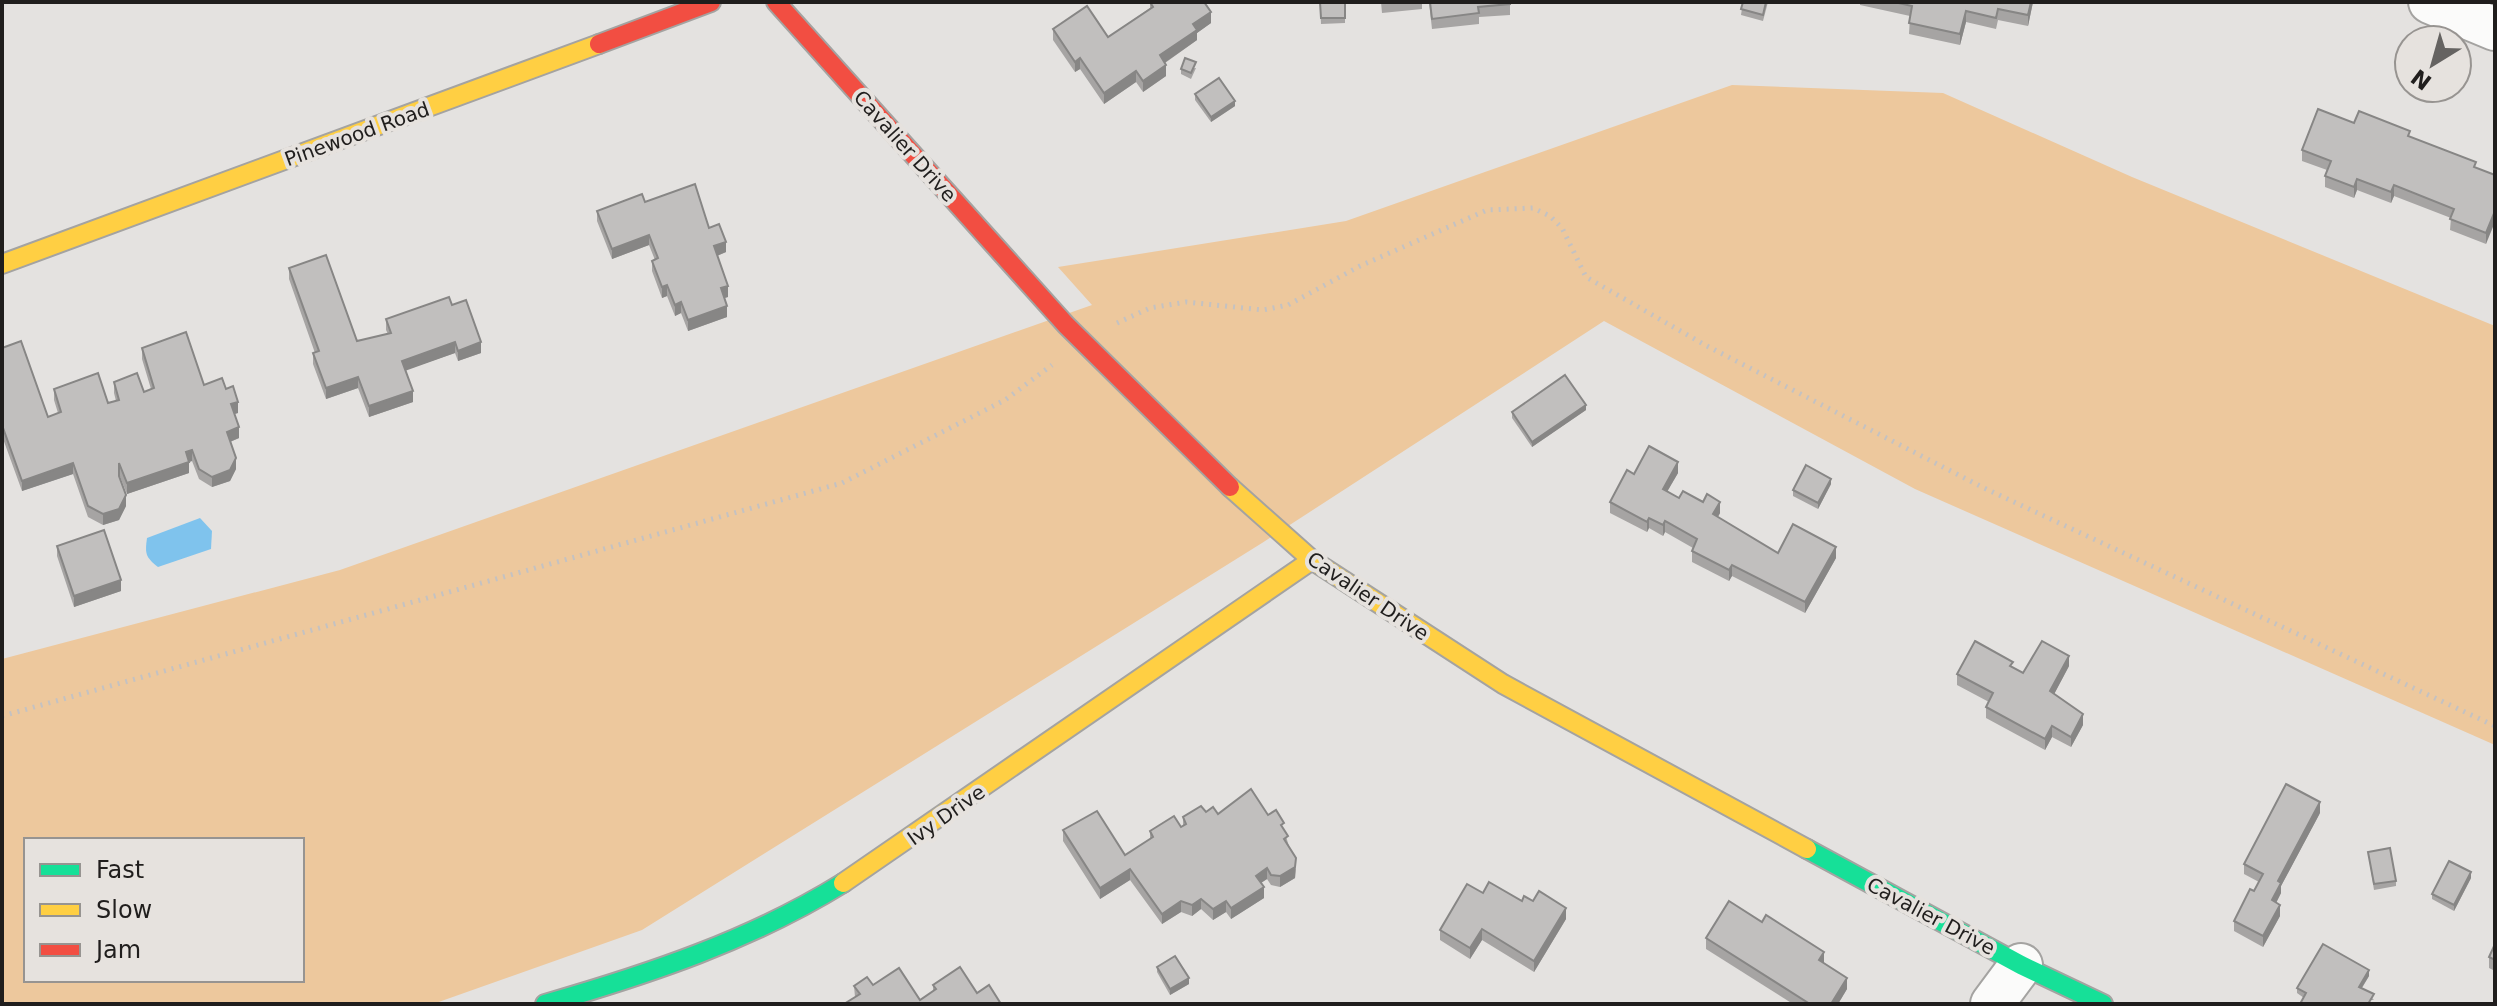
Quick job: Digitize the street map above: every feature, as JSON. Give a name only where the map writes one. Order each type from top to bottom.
[{"type":"street","name":"Pinewood Road","points":[[2,264],[711,2]]},
{"type":"street","name":"Cavalier Drive","points":[[776,2],[1066,325],[1201,461],[1312,560],[1503,684],[2021,965],[2103,1004]]},
{"type":"street","points":[[2430,2],[2495,29]]},
{"type":"street","points":[[2484,2],[2495,9]]},
{"type":"street","name":"Ivy Drive","points":[[545,1004],[649,974],[733,941],[814,901],[891,853],[1312,560]]},
{"type":"street","points":[[1992,1004],[2021,965]]},
{"type":"shaded area","points":[[1732,85],[1943,93],[2132,177],[2495,326],[2495,745],[1915,489],[1604,321],[1262,543],[642,930],[433,1004],[2,1004],[2,659],[340,570],[1092,305],[1058,267],[1346,221]]},
{"type":"water","points":[[200,518],[212,531],[211,549],[158,567],[148,557],[147,538]]},
{"type":"building","points":[[1150,2],[1204,2],[1211,12],[1193,24],[1197,30],[1160,55],[1166,65],[1143,81],[1136,71],[1104,93],[1080,58],[1075,62],[1053,29],[1087,6],[1108,37],[1153,7]]},
{"type":"building","points":[[1320,2],[1345,2],[1345,18],[1321,18]]},
{"type":"building","points":[[1430,2],[1510,4],[1478,7],[1479,13],[1432,19]]},
{"type":"building","points":[[1743,2],[1766,2],[1763,15],[1741,9]]},
{"type":"building","points":[[1894,2],[2031,2],[2028,15],[1998,9],[1996,18],[1966,11],[1960,34],[1909,23],[1912,6]]},
{"type":"building","points":[[1185,58],[1196,62],[1191,73],[1181,69]]},
{"type":"building","points":[[1219,78],[1235,101],[1211,117],[1195,94]]},
{"type":"building","points":[[2318,109],[2354,123],[2359,111],[2410,131],[2408,136],[2476,162],[2474,167],[2495,175],[2495,211],[2486,233],[2450,219],[2454,209],[2394,185],[2391,192],[2357,179],[2354,187],[2325,176],[2331,161],[2302,150]]},
{"type":"building","points":[[695,184],[709,228],[719,224],[726,242],[714,246],[728,286],[721,288],[727,306],[688,320],[681,302],[675,305],[667,285],[662,287],[652,261],[658,258],[649,235],[612,249],[597,211],[642,194],[645,202]]},
{"type":"building","points":[[326,255],[357,341],[391,333],[386,319],[449,297],[452,305],[466,300],[481,342],[458,351],[455,342],[402,361],[413,391],[369,406],[358,377],[326,388],[313,353],[319,351],[289,268]]},
{"type":"building","points":[[186,332],[204,385],[222,378],[226,389],[233,386],[238,402],[231,404],[239,427],[227,432],[236,458],[230,470],[212,477],[199,469],[192,450],[186,452],[189,462],[127,483],[119,463],[119,476],[126,495],[119,509],[103,514],[88,506],[73,463],[22,481],[2,425],[2,348],[21,341],[48,417],[61,412],[54,389],[98,373],[108,403],[119,400],[114,382],[137,373],[144,392],[154,388],[142,348]]},
{"type":"building","points":[[1565,375],[1586,405],[1532,442],[1512,412]]},
{"type":"building","points":[[1649,446],[1678,462],[1663,489],[1679,498],[1683,491],[1703,502],[1707,494],[1720,502],[1713,514],[1778,553],[1793,524],[1836,547],[1805,602],[1732,565],[1729,570],[1692,551],[1697,539],[1665,521],[1663,525],[1649,518],[1647,522],[1610,502],[1627,470],[1634,474]]},
{"type":"building","points":[[1806,465],[1831,479],[1818,503],[1793,490]]},
{"type":"building","points":[[104,530],[121,580],[74,596],[57,546]]},
{"type":"building","points":[[1975,641],[2013,662],[2010,666],[2023,673],[2042,641],[2069,656],[2050,691],[2083,714],[2071,737],[2052,726],[2045,739],[1986,707],[1993,693],[1957,674]]},
{"type":"building","points":[[2286,784],[2320,802],[2278,881],[2281,883],[2272,900],[2280,905],[2263,936],[2234,921],[2250,889],[2254,891],[2263,874],[2244,864]]},
{"type":"building","points":[[1251,789],[1268,815],[1276,810],[1284,823],[1281,825],[1288,836],[1284,839],[1296,858],[1295,867],[1280,876],[1271,875],[1267,868],[1256,876],[1264,887],[1231,908],[1226,901],[1213,909],[1201,899],[1192,905],[1181,901],[1162,914],[1130,869],[1100,888],[1063,830],[1097,811],[1125,855],[1153,837],[1150,831],[1174,816],[1181,827],[1186,824],[1183,817],[1201,806],[1206,812],[1213,807],[1218,814]]},
{"type":"building","points":[[2390,848],[2396,881],[2374,884],[2368,852]]},
{"type":"building","points":[[2449,861],[2471,872],[2454,905],[2432,894]]},
{"type":"building","points":[[1489,882],[1522,901],[1524,896],[1533,901],[1539,891],[1566,908],[1534,961],[1482,929],[1470,948],[1440,930],[1467,884],[1483,893]]},
{"type":"building","points":[[1729,901],[1762,922],[1766,915],[1824,952],[1819,960],[1847,978],[1831,1004],[1810,1004],[1706,938]]},
{"type":"building","points":[[2323,944],[2369,970],[2359,987],[2374,994],[2368,1004],[2300,1004],[2306,993],[2297,988]]},
{"type":"building","points":[[2495,944],[2495,960],[2489,957]]},
{"type":"building","points":[[1175,956],[1189,978],[1170,989],[1157,967]]},
{"type":"building","points":[[960,967],[977,993],[989,985],[1001,1004],[844,1004],[860,994],[854,986],[867,977],[873,985],[899,968],[920,1000],[936,989],[933,985]]},
{"type":"traffic: fast","points":[[1807,849],[2021,965],[2103,1004]]},
{"type":"traffic: fast","points":[[545,1004],[698,954],[772,922],[843,883]]},
{"type":"traffic: slow","points":[[2,264],[599,44]]},
{"type":"traffic: slow","points":[[1230,487],[1312,560],[1503,684],[1807,849]]},
{"type":"traffic: slow","points":[[843,883],[1312,560]]},
{"type":"traffic: jam","points":[[599,44],[711,2]]},
{"type":"traffic: jam","points":[[776,2],[1066,325],[1230,487]]}]
